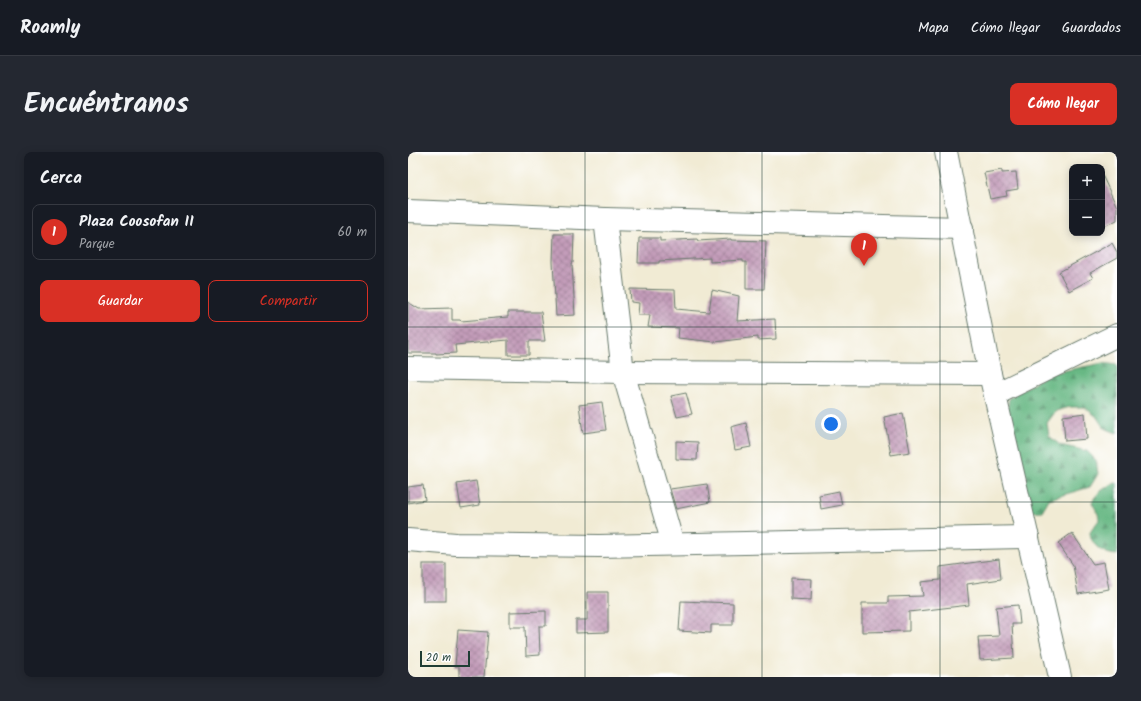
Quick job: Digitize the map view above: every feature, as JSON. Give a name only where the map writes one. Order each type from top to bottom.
[{"type":"street","points":[[946,152],[993,384],[1060,677]]},
{"type":"street","points":[[408,212],[605,220],[962,228]]},
{"type":"street","points":[[605,220],[623,372],[672,544]]},
{"type":"street","points":[[408,368],[623,372],[993,384],[1070,357],[1117,335]]},
{"type":"street","points":[[408,540],[456,544],[599,546],[1028,537]]},
{"type":"green space","points":[[1103,363],[1117,365],[1117,433],[1104,428],[1096,416],[1084,407],[1070,407],[1056,411],[1047,423],[1049,436],[1060,445],[1087,451],[1096,460],[1098,474],[1090,487],[1049,499],[1042,511],[1027,512],[1007,413],[1009,398],[1048,374]]},
{"type":"green space","points":[[1117,483],[1117,555],[1107,553],[1095,545],[1090,532],[1099,520],[1098,513],[1092,502],[1096,495],[1102,490]]},
{"type":"building","points":[[1002,170],[1002,173],[1016,172],[1018,189],[1006,191],[1007,196],[990,199],[984,173]]},
{"type":"building","points":[[1105,181],[1117,207],[1117,220],[1105,226]]},
{"type":"building","points":[[554,234],[574,234],[572,263],[575,315],[556,316],[553,262]]},
{"type":"building","points":[[639,238],[660,238],[660,241],[731,239],[766,241],[764,289],[746,289],[746,262],[743,262],[743,260],[710,262],[710,258],[659,261],[659,263],[638,263]]},
{"type":"building","points":[[1112,243],[1117,252],[1117,258],[1090,273],[1093,278],[1069,291],[1059,272]]},
{"type":"building","points":[[630,289],[675,290],[676,309],[709,312],[712,290],[739,296],[737,321],[775,319],[776,339],[758,340],[758,337],[715,342],[678,338],[679,328],[648,327],[650,315],[638,315],[639,303],[631,302]]},
{"type":"building","points":[[408,302],[419,309],[452,308],[452,320],[461,321],[508,317],[508,312],[541,312],[545,341],[529,341],[529,355],[508,355],[508,340],[455,345],[456,353],[408,353]]},
{"type":"building","points":[[686,393],[692,414],[677,417],[671,396]]},
{"type":"building","points":[[602,402],[606,430],[583,433],[579,405]]},
{"type":"building","points":[[903,413],[910,452],[891,455],[884,417]]},
{"type":"building","points":[[1085,413],[1087,439],[1065,441],[1063,416]]},
{"type":"building","points":[[746,423],[751,447],[735,450],[731,427]]},
{"type":"building","points":[[676,441],[698,442],[697,460],[676,459]]},
{"type":"building","points":[[476,481],[480,505],[461,508],[457,484]]},
{"type":"building","points":[[707,484],[710,502],[676,509],[670,489]]},
{"type":"building","points":[[423,485],[425,500],[408,503],[408,487]]},
{"type":"building","points":[[839,491],[842,505],[821,509],[819,495]]},
{"type":"building","points":[[1072,533],[1093,564],[1104,562],[1109,589],[1078,594],[1073,565],[1058,543]]},
{"type":"building","points":[[999,559],[1001,579],[967,584],[969,605],[909,612],[909,631],[862,632],[862,603],[888,603],[888,597],[923,596],[921,582],[940,580],[940,567]]},
{"type":"building","points":[[423,564],[446,564],[446,601],[423,601]]},
{"type":"building","points":[[791,578],[812,579],[811,600],[791,599]]},
{"type":"building","points":[[587,592],[608,592],[608,632],[576,633],[576,620],[587,620]]},
{"type":"building","points":[[681,601],[733,603],[733,625],[711,625],[711,633],[679,631]]},
{"type":"building","points":[[1018,605],[1020,624],[1012,624],[1014,658],[980,660],[978,637],[999,636],[996,607]]},
{"type":"building","points":[[546,611],[546,626],[539,626],[540,655],[526,656],[525,627],[510,627],[510,612]]},
{"type":"building","points":[[458,630],[488,632],[484,677],[459,677],[459,666],[455,666]]},
{"type":"place","name":"Plaza Coosofan II","points":[[864,266]]}]
